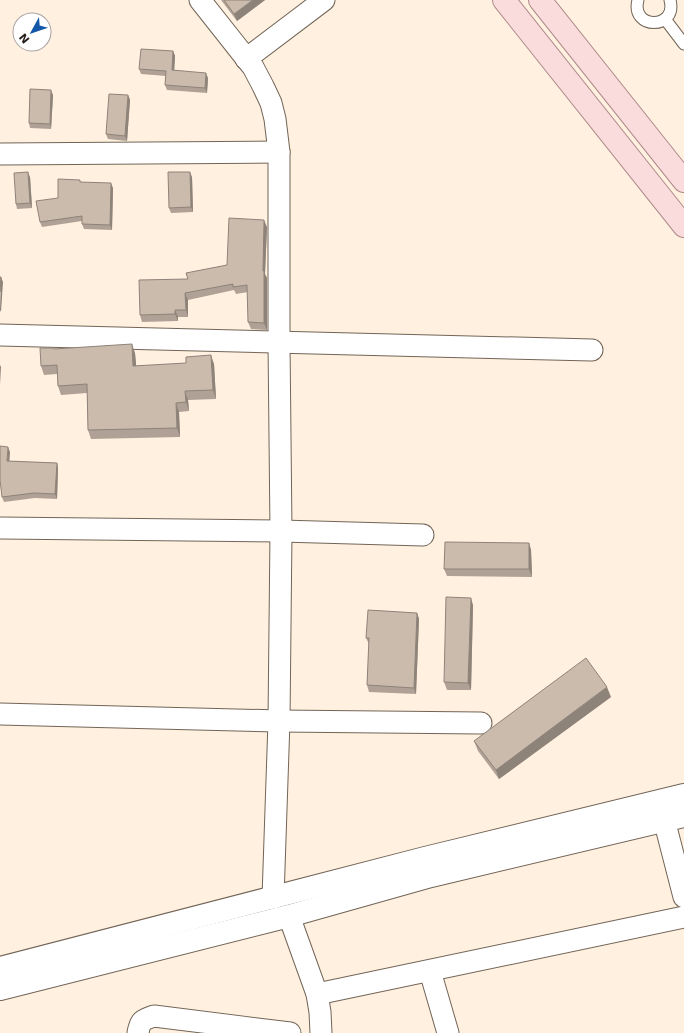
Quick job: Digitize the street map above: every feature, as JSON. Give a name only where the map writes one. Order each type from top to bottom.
[{"type":"main road","points":[[504,0],[684,226]]},
{"type":"main road","points":[[540,0],[684,180]]},
{"type":"street","points":[[200,0],[253,67],[263,86],[271,104],[275,119],[279,152],[281,531],[279,721],[273,898]]},
{"type":"street","points":[[246,59],[324,0]]},
{"type":"street","points":[[0,154],[279,152]]},
{"type":"street","points":[[0,335],[592,350]]},
{"type":"street","points":[[0,528],[281,531],[423,535]]},
{"type":"street","points":[[0,714],[279,721],[481,723]]},
{"type":"street","points":[[0,989],[289,916],[669,812],[684,795]]},
{"type":"street","points":[[0,968],[432,856],[669,812]]},
{"type":"street","points":[[669,812],[684,897]]},
{"type":"street","points":[[289,916],[317,994],[321,1033]]},
{"type":"street","points":[[317,994],[684,917]]},
{"type":"street","points":[[430,971],[448,1033]]},
{"type":"street","points":[[138,1033],[140,1024],[145,1019],[154,1016],[290,1033]]},
{"type":"lane","points":[[638,0],[637,6],[640,15],[643,19],[652,23],[661,22],[665,19],[670,11],[670,0]]},
{"type":"lane","points":[[665,19],[684,44]]},
{"type":"building","points":[[224,0],[253,0],[234,14]]},
{"type":"building","points":[[141,49],[173,51],[172,70],[206,73],[205,88],[165,85],[166,71],[139,69]]},
{"type":"building","points":[[30,89],[51,90],[50,124],[29,123]]},
{"type":"building","points":[[109,94],[128,95],[125,136],[106,134]]},
{"type":"building","points":[[28,172],[30,203],[16,204],[14,173]]},
{"type":"building","points":[[168,172],[190,172],[191,207],[169,208]]},
{"type":"building","points":[[58,179],[80,180],[80,182],[111,183],[110,225],[82,224],[82,216],[40,222],[36,201],[58,198]]},
{"type":"building","points":[[229,218],[264,220],[264,323],[248,322],[247,285],[233,287],[233,284],[185,293],[186,310],[175,310],[175,314],[140,315],[139,280],[188,279],[186,273],[227,265]]},
{"type":"building","points":[[132,344],[133,366],[186,363],[186,357],[211,355],[213,390],[185,391],[186,402],[176,403],[177,428],[88,430],[87,384],[58,386],[57,365],[41,366],[40,348],[54,349]]},
{"type":"building","points":[[0,446],[8,447],[7,461],[57,463],[55,494],[34,493],[2,497],[0,480]]},
{"type":"building","points":[[445,542],[529,543],[529,569],[444,569]]},
{"type":"building","points":[[446,597],[471,598],[468,683],[444,682]]},
{"type":"building","points":[[368,610],[417,613],[414,688],[367,685],[369,638],[366,638]]},
{"type":"building","points":[[586,658],[607,687],[496,770],[474,741]]}]
